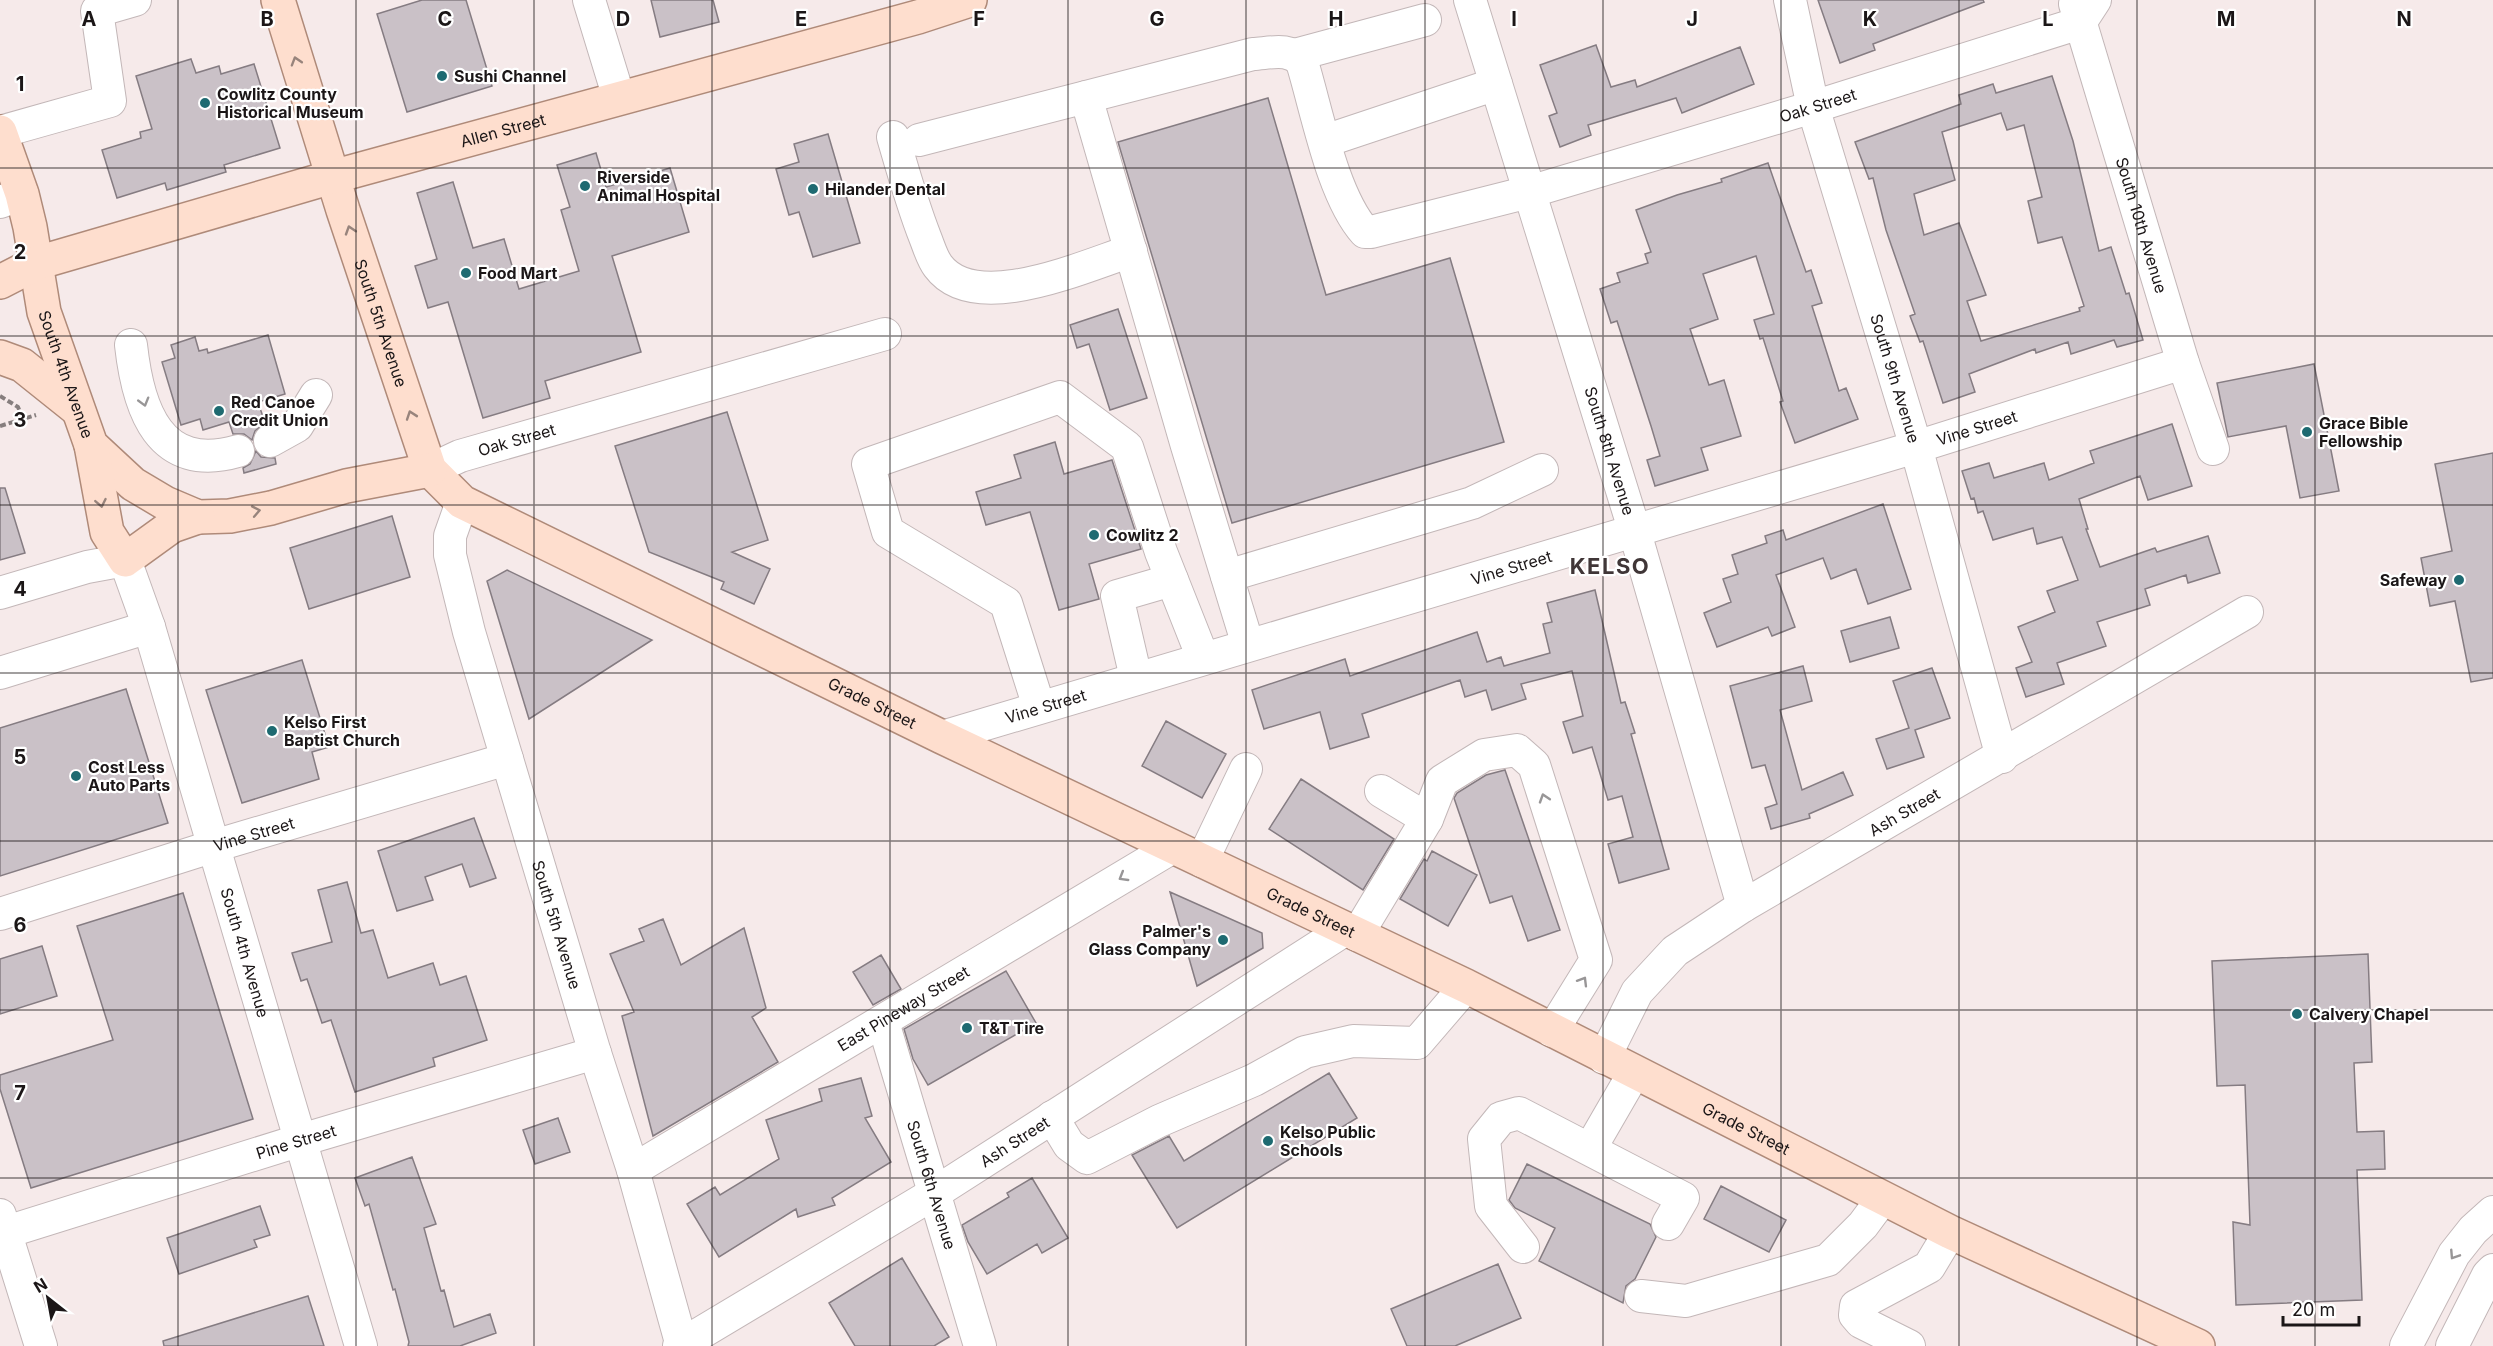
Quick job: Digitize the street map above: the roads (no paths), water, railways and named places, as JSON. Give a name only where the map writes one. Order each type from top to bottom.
[{"type":"main road","name":"South 5th Avenue","points":[[278,0],[333,177],[430,470]]},
{"type":"main road","name":"Allen Street","points":[[0,282],[37,263],[333,177],[970,0]]},
{"type":"main road","name":"South 4th Avenue","points":[[0,132],[11,198],[37,263],[44,312],[91,445],[133,484],[149,495]]},
{"type":"main road","points":[[0,357],[22,365],[78,410]]},
{"type":"main road","points":[[91,445],[107,532],[125,560],[172,526],[198,516]]},
{"type":"main road","name":"Grade Street","points":[[430,470],[462,502],[942,736],[1466,986],[1950,1232],[2198,1346]]},
{"type":"main road","name":"Oak Street","points":[[149,495],[198,516],[240,514],[271,508],[346,486],[430,470]]},
{"type":"street","points":[[0,132],[110,101],[97,11],[135,0]]},
{"type":"street","points":[[589,0],[619,98]]},
{"type":"street","name":"South 8th Avenue","points":[[1470,0],[1634,529],[1743,906]]},
{"type":"street","name":"South 9th Avenue","points":[[1790,0],[1813,107],[1916,447],[2002,757]]},
{"type":"street","name":"Oak Street","points":[[1325,141],[1342,195],[1356,222],[1365,232],[1529,192],[1813,107],[2083,8]]},
{"type":"street","name":"South 10th Avenue","points":[[2083,8],[2183,363],[2213,449]]},
{"type":"street","points":[[1295,55],[1425,20]]},
{"type":"street","points":[[1131,251],[1025,285],[999,289],[966,285],[950,279],[937,266],[913,205],[906,138],[1086,97],[1253,54],[1283,51],[1295,55],[1302,62],[1325,141],[1496,84]]},
{"type":"street","points":[[1086,97],[1248,645]]},
{"type":"street","name":"Allen Street","points":[[0,271],[37,263]]},
{"type":"street","name":"Oak Street","points":[[430,470],[460,456],[885,334]]},
{"type":"street","points":[[131,345],[133,363],[149,418],[160,436],[177,449],[196,456],[217,457],[238,451]]},
{"type":"street","name":"Vine Street","points":[[942,736],[1916,447],[2183,363]]},
{"type":"street","points":[[270,441],[297,426],[316,395]]},
{"type":"street","points":[[1040,707],[1006,603],[888,532],[868,464],[1060,397],[1127,447],[1161,552],[1203,658]]},
{"type":"street","points":[[1227,576],[1472,503],[1542,470]]},
{"type":"street","name":"South 5th Avenue","points":[[462,502],[450,536],[450,555],[469,632],[595,1053],[633,1170],[681,1346]]},
{"type":"street","points":[[0,593],[87,567],[125,560]]},
{"type":"street","name":"South 4th Avenue","points":[[125,560],[149,627],[361,1346]]},
{"type":"street","points":[[1136,678],[1117,596],[1172,580]]},
{"type":"street","name":"Ash Street","points":[[1604,1058],[1637,992],[1675,951],[1743,906],[2247,612]]},
{"type":"street","points":[[0,673],[149,627]]},
{"type":"street","points":[[1351,932],[1427,819],[1442,781],[1484,756],[1517,750],[1534,765],[1596,960],[1552,1031]]},
{"type":"street","name":"Vine Street","points":[[0,914],[214,846],[507,759]]},
{"type":"street","points":[[1202,861],[1246,769]]},
{"type":"street","points":[[1381,791],[1427,819]]},
{"type":"street","name":"East Pineway Street","points":[[633,1170],[1173,847]]},
{"type":"street","name":"Ash Street","points":[[681,1346],[933,1194],[1052,1117],[1351,932]]},
{"type":"street","points":[[1052,1117],[1069,1145],[1087,1158],[1159,1121],[1254,1080],[1305,1052],[1353,1041],[1417,1043],[1466,986]]},
{"type":"street","name":"South 6th Avenue","points":[[883,1022],[980,1346]]},
{"type":"street","name":"Pine Street","points":[[2,1227],[595,1053]]},
{"type":"street","points":[[1590,1149],[1634,1073]]},
{"type":"street","points":[[1523,1247],[1491,1206],[1484,1139],[1501,1118],[1519,1113],[1683,1198],[1668,1224]]},
{"type":"street","points":[[1641,1296],[1686,1301],[1828,1260],[1863,1225],[1883,1198]]},
{"type":"street","points":[[2406,1346],[2454,1254],[2473,1230],[2493,1212]]},
{"type":"street","points":[[2,1227],[41,1346]]},
{"type":"street","points":[[1909,1346],[1861,1322],[1855,1315],[1856,1306],[1929,1267],[1950,1232]]},
{"type":"street","points":[[2452,1346],[2488,1275],[2493,1270]]},
{"type":"place","name":"Sushi Channel","points":[[442,76]]},
{"type":"place","name":"Cowlitz County Historical Museum","points":[[205,103]]},
{"type":"place","name":"Riverside Animal Hospital","points":[[585,186]]},
{"type":"place","name":"Hilander Dental","points":[[813,189]]},
{"type":"place","name":"Food Mart","points":[[466,273]]},
{"type":"place","name":"Red Canoe Credit Union","points":[[219,411]]},
{"type":"place","name":"Grace Bible Fellowship","points":[[2307,432]]},
{"type":"place","name":"Cowlitz 2","points":[[1094,535]]},
{"type":"place","name":"Safeway","points":[[2459,580]]},
{"type":"place","name":"Kelso First Baptist Church","points":[[272,731]]},
{"type":"place","name":"Cost Less Auto Parts","points":[[76,776]]},
{"type":"place","name":"Palmer's Glass Company","points":[[1223,940]]},
{"type":"place","name":"Calvery Chapel","points":[[2297,1014]]},
{"type":"place","name":"T&T Tire","points":[[967,1028]]},
{"type":"place","name":"Kelso Public Schools","points":[[1268,1141]]},
{"type":"district","name":"KELSO","points":[[1610,566]]}]
